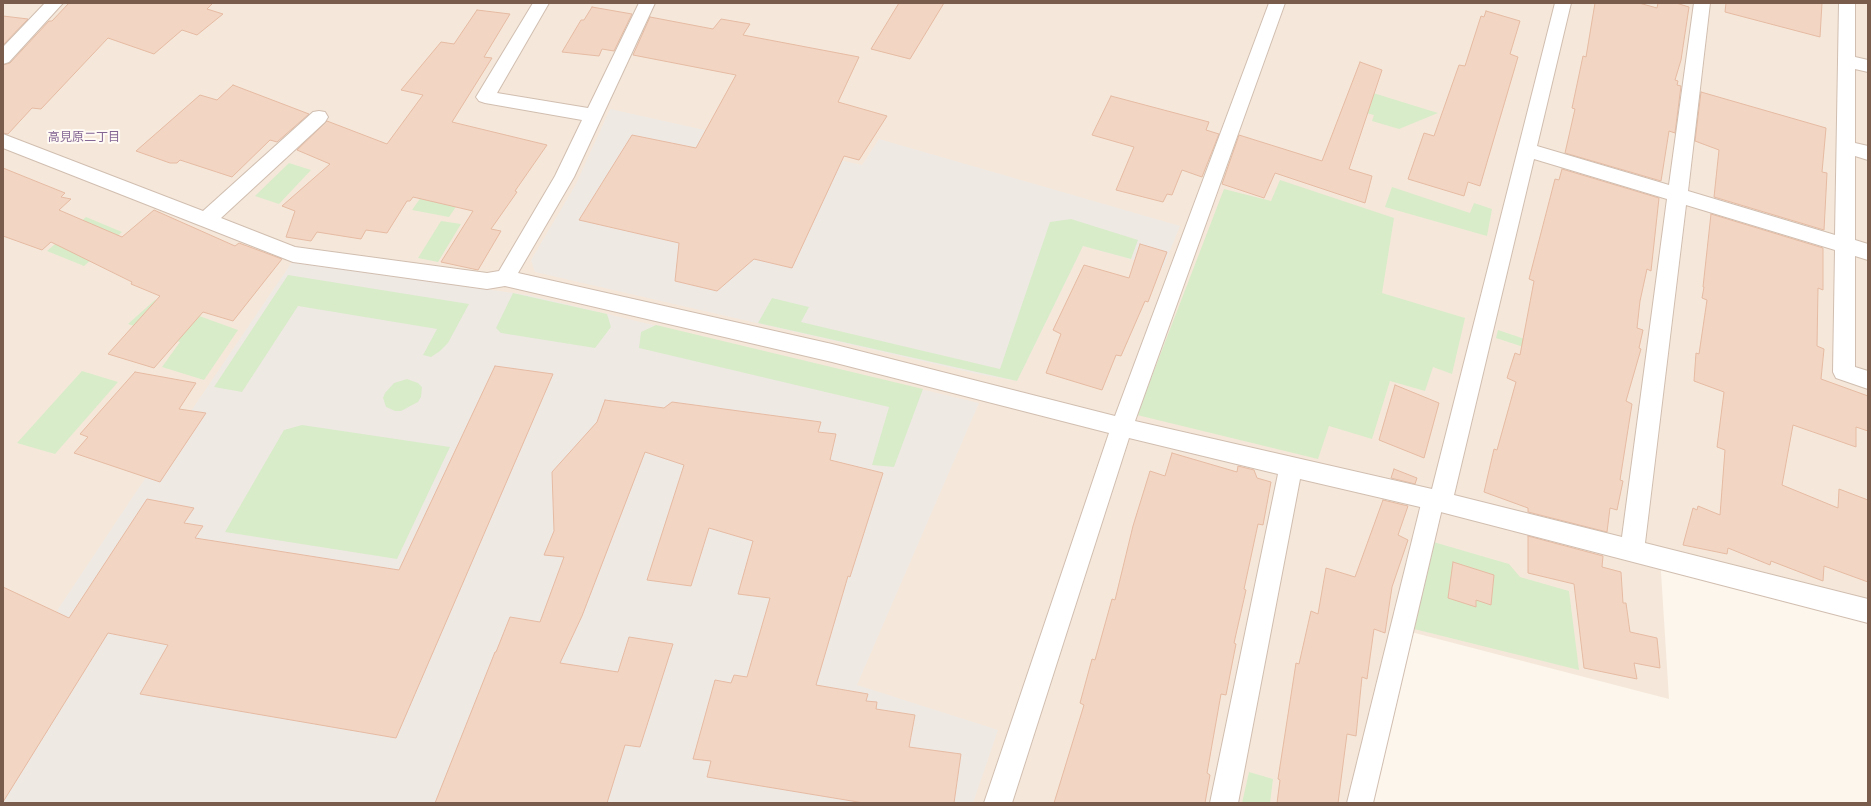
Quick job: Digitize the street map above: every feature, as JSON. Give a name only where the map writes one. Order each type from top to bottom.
[{"type":"street","points":[[3,58],[55,3]]},
{"type":"street","points":[[541,3],[485,97],[593,115]]},
{"type":"street","points":[[505,278],[564,177],[647,3]]},
{"type":"street","points":[[998,803],[1122,426],[1277,3]]},
{"type":"street","points":[[1437,501],[1563,3]]},
{"type":"street","points":[[1632,550],[1702,3]]},
{"type":"street","points":[[1847,3],[1844,372],[1868,380]]},
{"type":"street","points":[[1846,61],[1868,66]]},
{"type":"street","points":[[206,220],[319,117]]},
{"type":"street","points":[[3,141],[293,254],[487,281],[505,278],[832,353],[1122,426],[1437,501],[1868,611]]},
{"type":"street","points":[[1846,147],[1868,154]]},
{"type":"street","points":[[1527,150],[1868,252]]},
{"type":"street","points":[[1224,803],[1291,466]]},
{"type":"lane","points":[[1360,803],[1437,501]]},
{"type":"shaded area","points":[[3,3],[1868,3],[1868,600],[1662,548],[1661,572],[1669,699],[1411,632],[1357,803],[3,803]]},
{"type":"shaded area","points":[[610,109],[862,165],[879,139],[1180,226],[1163,268],[1083,246],[1017,381],[978,374],[535,272],[531,260],[576,184]]},
{"type":"shaded area","points":[[292,262],[528,295],[979,403],[857,685],[998,730],[973,803],[3,803],[3,692]]},
{"type":"green space","points":[[1357,88],[1438,113],[1399,129],[1372,121],[1374,115],[1350,109]]},
{"type":"green space","points":[[289,163],[311,170],[279,204],[255,196]]},
{"type":"green space","points":[[441,169],[477,176],[449,217],[412,210]]},
{"type":"green space","points":[[1280,180],[1394,218],[1382,293],[1465,318],[1452,374],[1433,367],[1425,391],[1390,381],[1372,439],[1329,426],[1318,459],[1137,415],[1224,189],[1271,201]]},
{"type":"green space","points":[[1392,187],[1470,213],[1474,203],[1492,209],[1487,236],[1385,207]]},
{"type":"green space","points":[[86,217],[122,232],[84,266],[47,251]]},
{"type":"green space","points":[[1071,219],[1138,240],[1131,259],[1083,246],[1017,381],[758,323],[772,298],[809,307],[801,322],[1000,369],[1050,222]]},
{"type":"green space","points":[[441,221],[461,224],[438,262],[418,258]]},
{"type":"green space","points":[[288,275],[469,304],[448,343],[431,357],[423,355],[437,329],[298,306],[242,392],[214,387]]},
{"type":"green space","points":[[513,293],[607,314],[611,327],[595,348],[501,333],[496,328]]},
{"type":"green space","points":[[155,300],[238,330],[204,380],[162,367],[180,342],[128,324]]},
{"type":"green space","points":[[656,325],[923,389],[894,467],[872,465],[889,407],[639,348],[641,332]]},
{"type":"green space","points":[[1498,330],[1631,375],[1631,382],[1496,338]]},
{"type":"green space","points":[[82,371],[118,382],[55,454],[17,443]]},
{"type":"green space","points":[[407,379],[418,383],[422,387],[421,397],[418,402],[401,411],[395,411],[386,407],[383,398],[385,393],[394,383]]},
{"type":"green space","points":[[302,425],[450,447],[397,559],[225,532],[284,430]]},
{"type":"green space","points":[[1430,541],[1509,564],[1520,577],[1569,591],[1579,670],[1410,628]]},
{"type":"green space","points":[[1249,772],[1273,779],[1270,803],[1242,803]]},
{"type":"building","points":[[69,3],[213,3],[207,9],[223,14],[197,35],[182,30],[154,54],[108,38],[41,109],[32,108],[8,134],[3,133],[3,65],[10,63],[49,21],[52,21]]},
{"type":"building","points":[[899,3],[944,3],[910,59],[871,49]]},
{"type":"building","points":[[1595,3],[1639,3],[1657,8],[1658,3],[1676,3],[1689,7],[1681,60],[1675,80],[1678,81],[1677,85],[1681,86],[1675,133],[1669,131],[1661,181],[1565,153],[1575,109],[1572,108],[1583,56],[1586,57]]},
{"type":"building","points":[[1726,3],[1822,3],[1820,37],[1725,12]]},
{"type":"building","points":[[592,7],[632,14],[614,51],[602,49],[599,56],[562,52],[581,20],[584,20]]},
{"type":"building","points":[[477,10],[510,14],[484,57],[492,58],[452,122],[547,145],[491,229],[501,231],[478,270],[441,262],[473,211],[413,197],[410,201],[407,201],[387,233],[366,230],[361,239],[317,232],[311,241],[286,237],[295,211],[282,206],[330,164],[297,150],[327,121],[387,144],[423,95],[401,90],[441,42],[454,44]]},
{"type":"building","points":[[1486,11],[1520,21],[1510,54],[1518,57],[1480,186],[1468,182],[1464,196],[1408,179],[1424,133],[1434,136],[1459,65],[1465,66],[1481,16],[1484,17]]},
{"type":"building","points":[[3,16],[28,19],[3,45]]},
{"type":"building","points":[[650,17],[713,29],[721,19],[750,24],[743,35],[859,57],[838,102],[887,116],[859,160],[844,156],[792,268],[754,259],[717,291],[675,281],[679,243],[579,220],[632,135],[696,148],[736,75],[633,55]]},
{"type":"building","points":[[1360,62],[1382,70],[1349,169],[1372,176],[1365,203],[1275,173],[1264,198],[1222,184],[1239,135],[1322,161]]},
{"type":"building","points":[[233,85],[309,114],[277,142],[270,140],[232,177],[180,160],[177,163],[170,163],[136,151],[200,95],[217,100]]},
{"type":"building","points":[[1701,92],[1826,128],[1822,172],[1827,173],[1824,230],[1714,197],[1719,150],[1695,141]]},
{"type":"building","points":[[1111,96],[1209,122],[1206,130],[1219,134],[1202,177],[1182,170],[1172,195],[1167,194],[1163,202],[1116,190],[1134,147],[1092,135]]},
{"type":"building","points":[[3,168],[65,193],[61,197],[71,199],[59,210],[122,237],[154,210],[235,246],[239,243],[282,259],[233,321],[203,312],[154,368],[108,354],[160,296],[131,284],[132,282],[51,242],[42,250],[3,236]]},
{"type":"building","points":[[1562,169],[1659,198],[1651,271],[1647,269],[1640,301],[1637,328],[1643,330],[1639,348],[1641,349],[1626,401],[1632,404],[1620,480],[1623,481],[1617,510],[1610,508],[1607,532],[1528,512],[1528,508],[1484,492],[1494,449],[1497,450],[1516,382],[1507,378],[1515,353],[1520,355],[1534,281],[1529,279],[1555,179],[1559,180]]},
{"type":"building","points":[[1711,214],[1823,248],[1823,290],[1818,288],[1817,346],[1824,349],[1821,379],[1868,396],[1868,431],[1856,427],[1856,447],[1793,425],[1782,485],[1838,508],[1839,489],[1868,500],[1868,582],[1824,566],[1823,581],[1771,561],[1770,565],[1728,548],[1727,554],[1683,545],[1693,508],[1697,510],[1698,506],[1720,515],[1725,450],[1717,447],[1724,392],[1694,381],[1696,353],[1699,354],[1707,300],[1702,298]]},
{"type":"building","points":[[1140,244],[1167,252],[1148,302],[1145,301],[1121,356],[1116,355],[1102,390],[1046,373],[1061,334],[1053,330],[1084,265],[1129,278]]},
{"type":"building","points":[[495,366],[553,374],[396,738],[140,694],[168,645],[108,633],[3,802],[3,587],[69,618],[147,499],[194,508],[184,523],[203,526],[195,538],[399,570]]},
{"type":"building","points":[[135,372],[196,383],[179,409],[206,413],[160,482],[74,453],[88,437],[80,434]]},
{"type":"building","points":[[1395,385],[1439,403],[1424,458],[1379,440]]},
{"type":"building","points":[[605,400],[664,408],[672,402],[821,422],[818,432],[836,434],[830,460],[883,473],[850,577],[848,576],[816,685],[868,694],[866,701],[877,702],[876,709],[915,715],[909,747],[961,754],[954,803],[864,803],[707,777],[711,761],[693,759],[715,680],[731,683],[734,675],[747,677],[770,598],[738,594],[753,541],[709,528],[691,586],[647,580],[684,465],[645,452],[582,616],[560,663],[618,672],[629,637],[673,644],[640,747],[625,745],[607,803],[435,803],[510,617],[540,622],[564,557],[544,555],[554,531],[552,472],[597,422]]},
{"type":"building","points":[[1172,453],[1237,472],[1238,466],[1254,470],[1257,478],[1271,482],[1263,525],[1258,524],[1244,589],[1246,590],[1234,643],[1236,644],[1226,695],[1221,694],[1207,773],[1210,775],[1205,803],[1054,803],[1084,705],[1080,703],[1092,659],[1095,660],[1112,599],[1115,600],[1133,526],[1150,471],[1165,476]]},
{"type":"building","points":[[1394,469],[1417,478],[1415,484],[1391,478]]},
{"type":"building","points":[[1383,500],[1408,506],[1398,535],[1408,540],[1392,587],[1385,633],[1374,629],[1367,679],[1362,677],[1356,736],[1347,734],[1338,803],[1277,803],[1280,780],[1278,779],[1296,663],[1299,664],[1311,611],[1318,614],[1326,568],[1355,577]]},
{"type":"building","points":[[1528,536],[1603,556],[1602,567],[1621,572],[1623,603],[1626,603],[1630,632],[1657,638],[1660,668],[1634,663],[1637,679],[1584,668],[1574,584],[1528,573]]},
{"type":"building","points":[[1453,562],[1494,575],[1491,605],[1476,600],[1476,607],[1448,598]]},
{"type":"district","name":"高見原二丁目","points":[[84,138]]}]
